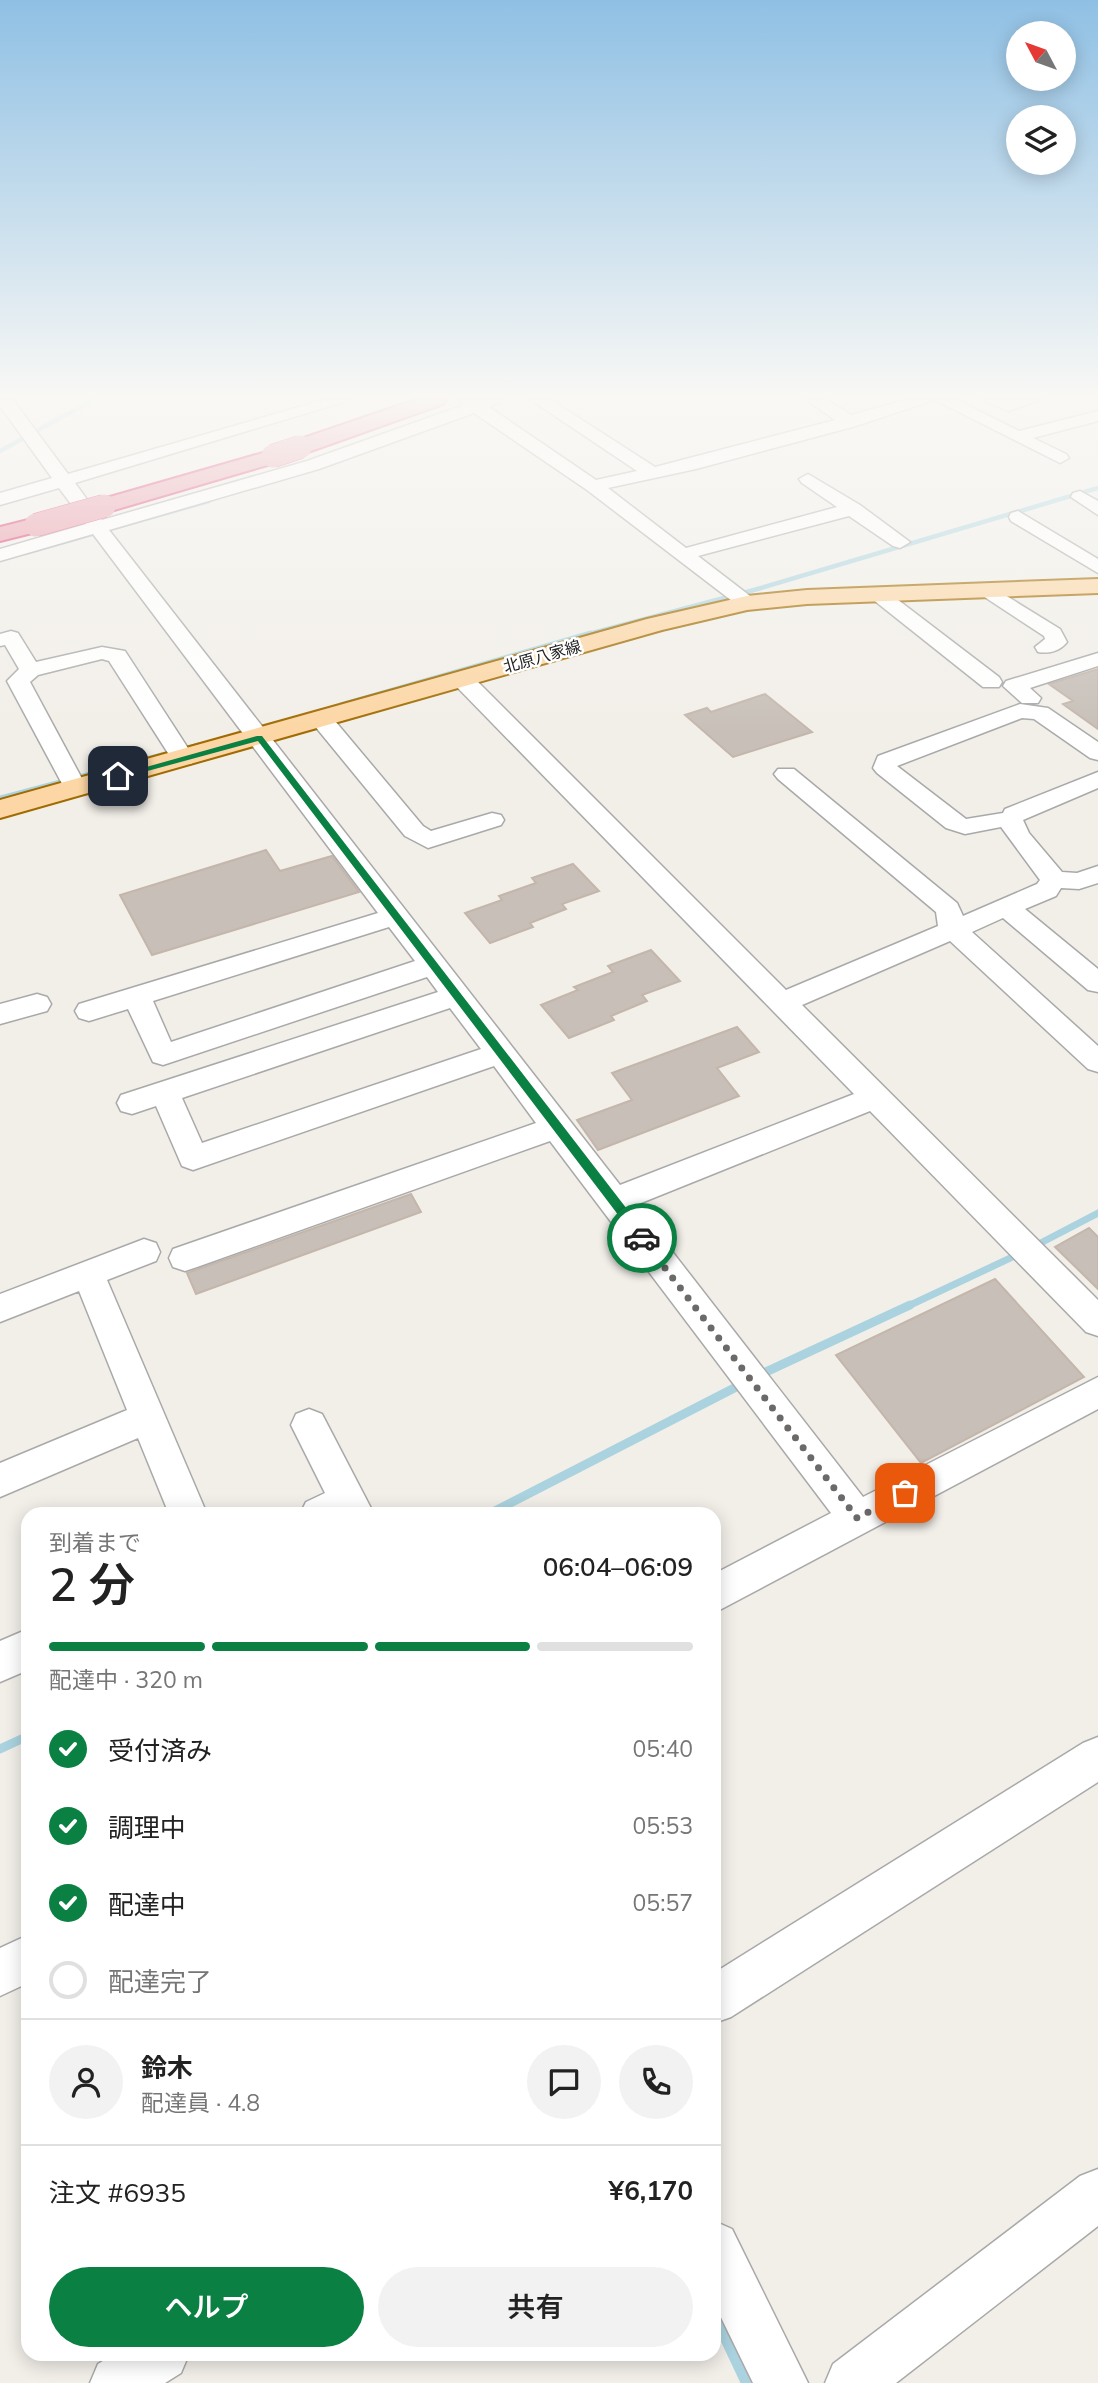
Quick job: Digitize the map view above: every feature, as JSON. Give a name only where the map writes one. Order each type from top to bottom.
[{"type":"highway","points":[[0,520],[89,511]]},
{"type":"highway","points":[[0,534],[31,519]]},
{"type":"main road","name":"北原八家線","points":[[0,809],[71,781],[179,752],[260,738],[740,598],[1098,586]]},
{"type":"street","points":[[0,555],[95,511]]},
{"type":"street","points":[[99,511],[260,738],[857,1518]]},
{"type":"street","points":[[627,511],[740,598]]},
{"type":"street","points":[[685,554],[845,511]]},
{"type":"street","points":[[856,511],[900,542]]},
{"type":"street","points":[[1018,517],[1098,567]]},
{"type":"street","points":[[987,590],[1053,633],[1056,642],[1046,647]]},
{"type":"street","points":[[878,594],[991,682]]},
{"type":"street","points":[[0,640],[11,637],[30,670]]},
{"type":"street","points":[[71,781],[18,681],[30,670],[102,653],[117,656],[179,752]]},
{"type":"street","points":[[1031,698],[1014,686],[1098,659]]},
{"type":"street","points":[[462,679],[1098,1322]]},
{"type":"street","points":[[1011,820],[988,820],[965,827],[955,823],[885,768],[886,761],[1020,711],[1040,713],[1098,753]]},
{"type":"street","points":[[322,720],[414,831],[428,840],[492,820]]},
{"type":"street","points":[[786,774],[948,909],[952,929],[1098,1062]]},
{"type":"street","points":[[1053,880],[1047,868],[1014,831],[1011,820],[1014,814],[1098,779]]},
{"type":"street","points":[[1053,880],[1079,881],[1098,874]]},
{"type":"street","points":[[783,1003],[1047,890],[1053,880]]},
{"type":"street","points":[[1006,907],[1098,983]]},
{"type":"street","points":[[89,1011],[396,916]]},
{"type":"street","points":[[137,997],[163,1055],[433,965]]},
{"type":"street","points":[[132,1103],[457,996]]},
{"type":"street","points":[[0,1014],[37,1004]]},
{"type":"street","points":[[165,1093],[193,1158],[500,1053]]},
{"type":"street","points":[[614,1201],[875,1097]]},
{"type":"street","points":[[185,1258],[557,1126]]},
{"type":"street","points":[[0,1308],[144,1252]]},
{"type":"street","points":[[88,1274],[185,1507]]},
{"type":"street","points":[[721,1590],[1098,1392]]},
{"type":"street","points":[[0,1480],[148,1417]]},
{"type":"street","points":[[309,1424],[340,1507]]},
{"type":"street","points":[[0,1662],[21,1652]]},
{"type":"street","points":[[721,1996],[1098,1758]]},
{"type":"street","points":[[0,1973],[21,1962]]},
{"type":"street","points":[[852,2383],[1098,2194]]},
{"type":"street","points":[[721,2261],[781,2383]]},
{"type":"street","points":[[117,2383],[151,2361]]},
{"type":"building","points":[[1098,669],[1098,729],[1063,704],[1073,701],[1049,684]]},
{"type":"building","points":[[765,694],[812,732],[733,757],[685,715],[707,708],[711,712]]},
{"type":"building","points":[[266,850],[280,871],[332,856],[359,892],[152,955],[120,895]]},
{"type":"building","points":[[573,864],[599,891],[562,904],[566,909],[530,923],[533,927],[490,943],[465,913],[502,900],[499,896],[536,883],[532,878]]},
{"type":"building","points":[[651,950],[680,981],[642,995],[647,1001],[611,1016],[614,1020],[569,1038],[541,1005],[578,990],[574,987],[613,972],[608,966]]},
{"type":"building","points":[[737,1027],[759,1052],[717,1068],[739,1096],[598,1150],[577,1120],[632,1100],[612,1073]]},
{"type":"building","points":[[411,1194],[421,1212],[196,1294],[187,1273]]},
{"type":"building","points":[[1089,1228],[1098,1237],[1098,1289],[1055,1247]]},
{"type":"building","points":[[995,1279],[1084,1377],[921,1463],[836,1355]]},
{"type":"waterway","points":[[25,553],[173,511]]},
{"type":"waterway","points":[[585,635],[754,590],[1020,511]]},
{"type":"waterway","points":[[341,705],[591,633]]},
{"type":"waterway","points":[[0,798],[199,745]]},
{"type":"waterway","points":[[1033,1247],[1098,1213]]},
{"type":"waterway","points":[[906,1307],[1019,1254]]},
{"type":"waterway","points":[[757,1376],[910,1305]]},
{"type":"waterway","points":[[503,1507],[744,1383]]},
{"type":"waterway","points":[[0,1749],[21,1739]]},
{"type":"waterway","points":[[721,2330],[746,2383]]},
{"type":"way so far","points":[[642,1238],[857,1518],[905,1493]]},
{"type":"route","points":[[118,776],[260,738],[642,1238]]}]
